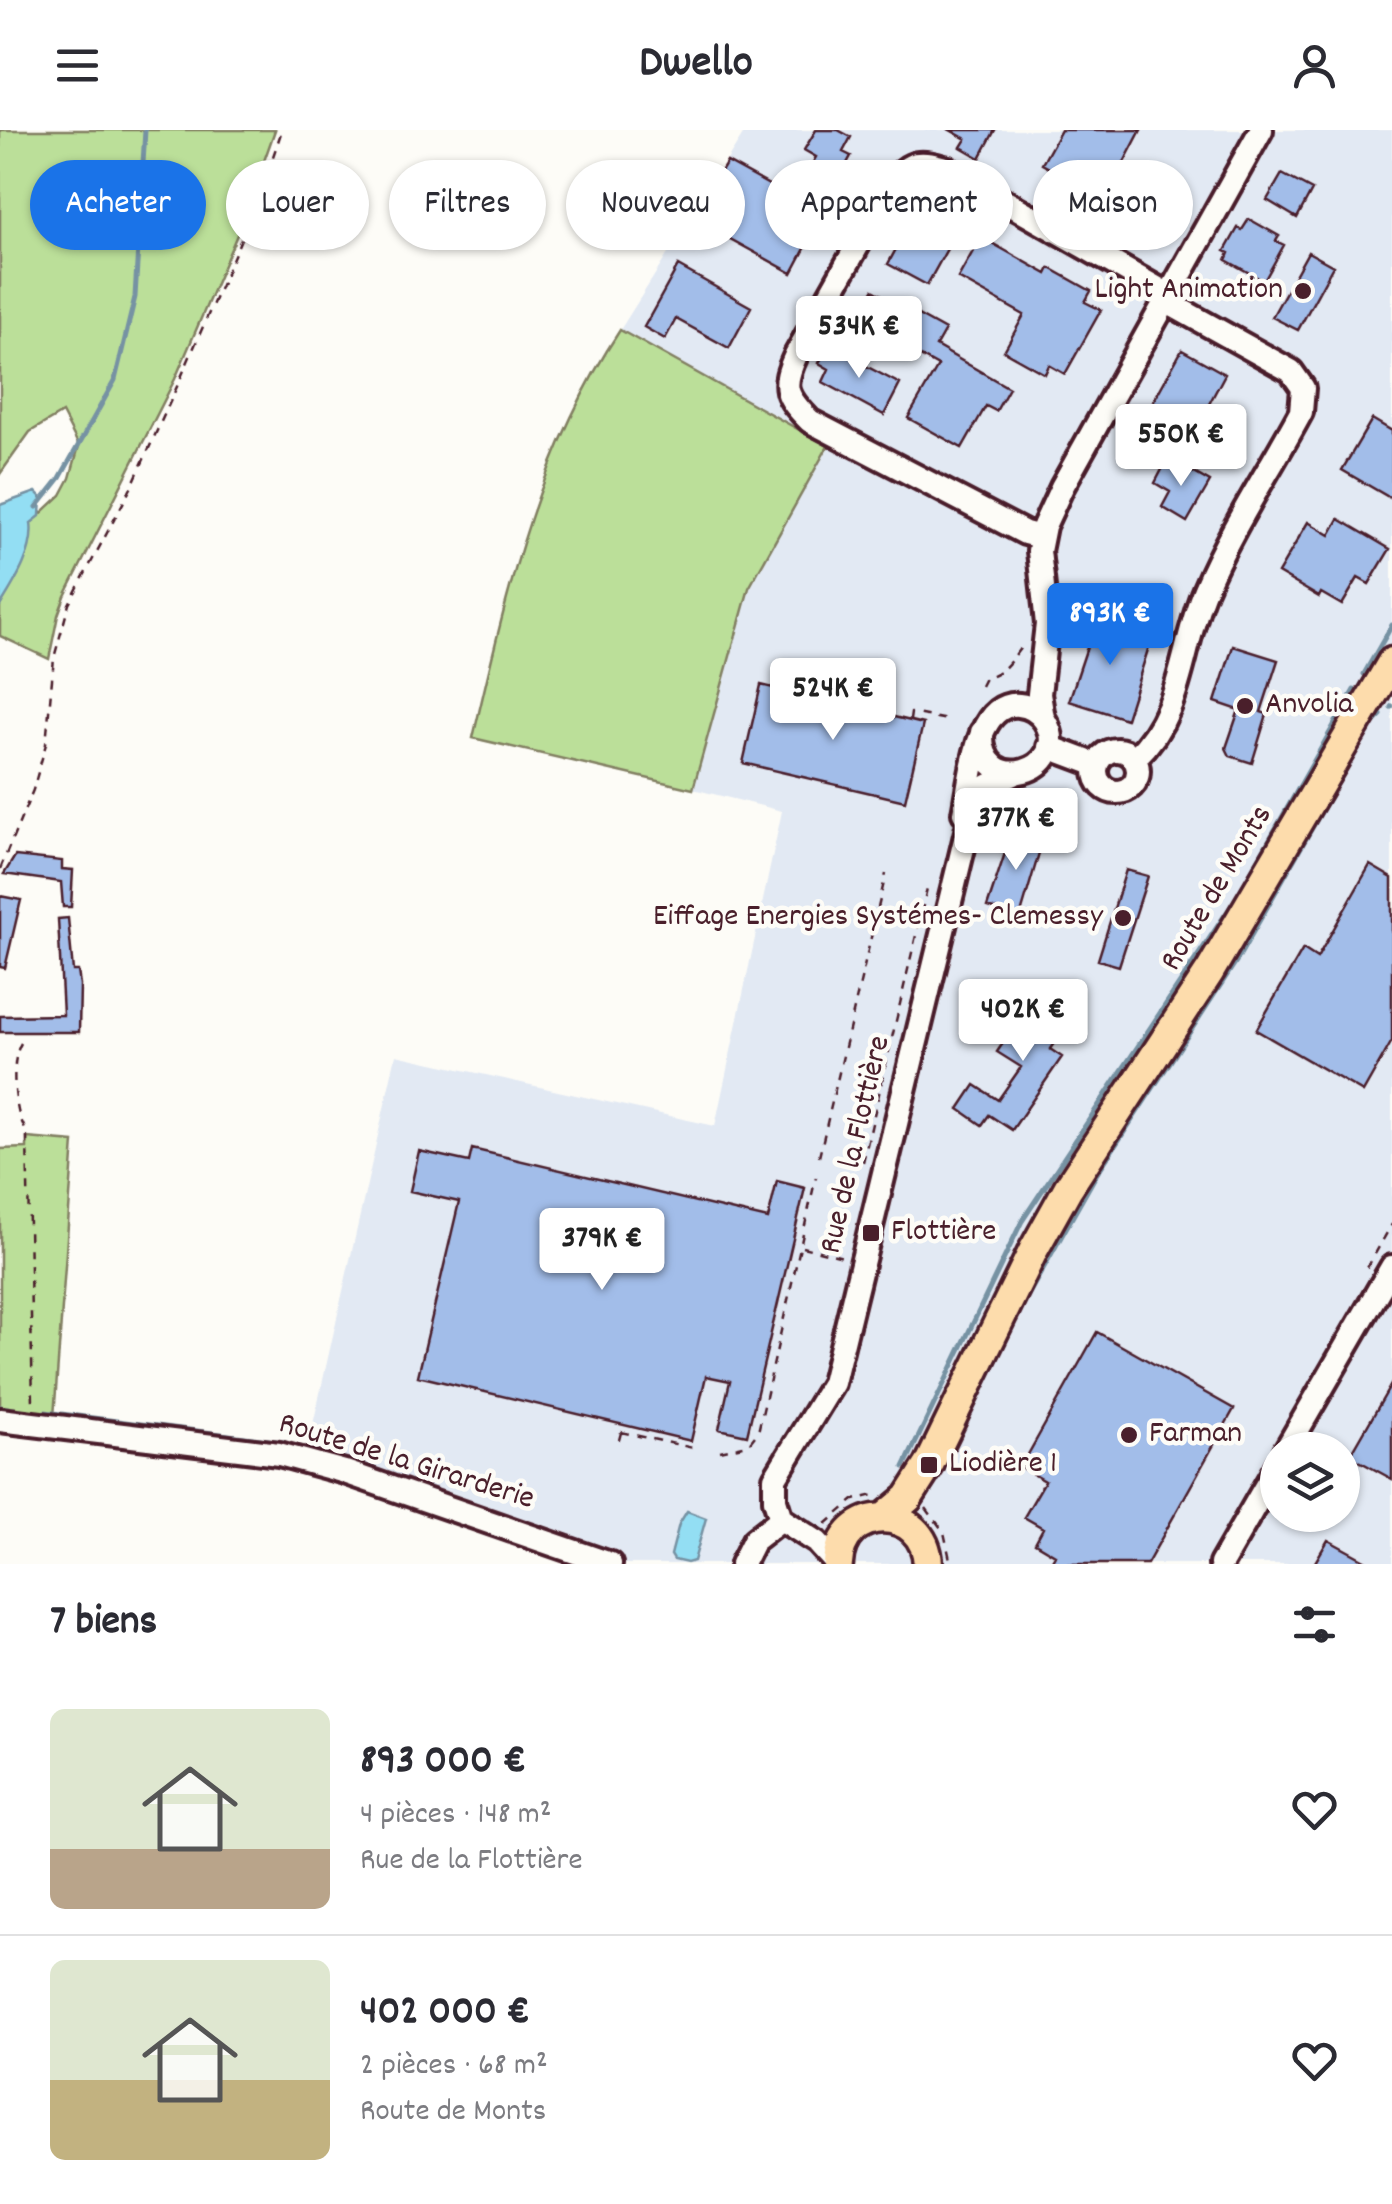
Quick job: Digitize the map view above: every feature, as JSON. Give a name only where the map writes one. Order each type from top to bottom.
[{"type":"main road","name":"Route de Monts","points":[[884,1518],[908,1498],[929,1465],[1068,1188],[1229,941],[1392,662]]},
{"type":"main road","name":"Route de Monts","points":[[918,1534],[918,1503],[929,1465]]},
{"type":"main road","points":[[838,1564],[842,1544],[856,1526],[884,1518],[902,1522],[918,1534],[926,1548],[928,1564]]},
{"type":"street","points":[[982,732],[985,755],[1002,771],[1014,774],[1036,767],[1049,747],[1039,694],[1047,624],[1038,564],[1041,538],[1062,487],[1262,130]]},
{"type":"street","points":[[1041,538],[1024,533],[810,421],[790,402],[786,377],[796,355],[892,184],[903,169],[923,162],[948,169],[1291,371],[1303,388],[1301,412],[1204,591],[1166,720],[1135,758]]},
{"type":"street","points":[[1014,704],[1039,656],[1047,624]]},
{"type":"street","points":[[964,837],[964,812],[982,732],[993,713],[1014,704],[1026,706],[1043,718]]},
{"type":"street","points":[[1049,747],[1096,765]]},
{"type":"street","points":[[1096,765],[1104,754],[1117,749],[1135,758]]},
{"type":"street","points":[[1096,765],[1101,785],[1121,792],[1138,778],[1135,758]]},
{"type":"street","name":"Rue de la Flottière","points":[[789,1525],[775,1500],[775,1478],[833,1383],[964,837],[982,794],[1014,774]]},
{"type":"street","points":[[1296,1432],[1392,1268]]},
{"type":"street","name":"Route de la Girarderie","points":[[0,1420],[242,1447],[292,1457],[610,1564]]},
{"type":"street","points":[[1221,1564],[1260,1496]]},
{"type":"street","points":[[742,1564],[754,1540],[789,1525],[821,1532],[856,1526]]},
{"type":"street","points":[[789,1525],[818,1542],[838,1564]]},
{"type":"path","points":[[0,868],[33,790],[46,744],[54,658],[69,604],[131,488],[179,382],[260,195],[282,130]]},
{"type":"path","points":[[910,720],[911,712],[947,720]]},
{"type":"path","points":[[819,1157],[886,874]]},
{"type":"path","points":[[863,1162],[928,884]]},
{"type":"path","points":[[21,1042],[16,1054],[16,1080],[20,1116],[28,1138],[32,1393],[36,1424]]},
{"type":"path","points":[[720,1451],[748,1445],[758,1432],[816,1177]]},
{"type":"path","points":[[801,1246],[864,1262]]},
{"type":"path","points":[[619,1440],[623,1425]]},
{"type":"path","points":[[621,1432],[693,1448]]},
{"type":"shaded area","points":[[746,130],[1392,130],[1392,1564],[588,1564],[305,1460],[396,1055],[715,1126],[782,811],[693,789],[749,588],[828,446],[620,330],[670,250],[745,250],[745,160],[727,160]]},
{"type":"green space","points":[[0,130],[275,130],[264,160],[226,160],[226,250],[230,250],[175,379],[65,596],[49,659],[0,636],[0,606],[25,558],[31,523],[61,495],[70,478],[79,446],[62,413],[30,432],[0,474]]},
{"type":"green space","points":[[620,330],[828,446],[749,588],[693,789],[473,738],[513,578],[546,476],[591,378]]},
{"type":"green space","points":[[27,1138],[74,1142],[54,1417],[0,1409],[0,1149],[27,1148]]},
{"type":"water","points":[[36,492],[41,497],[40,516],[31,523],[27,555],[0,606],[0,505]]},
{"type":"water","points":[[687,1511],[706,1518],[694,1561],[687,1563],[674,1560],[671,1555],[679,1524]]},
{"type":"building","points":[[816,130],[838,130],[851,137],[843,152],[851,156],[849,160],[814,160],[816,157],[804,150]]},
{"type":"building","points":[[950,130],[995,130],[980,158],[961,147],[966,139]]},
{"type":"building","points":[[1061,130],[1141,130],[1125,160],[1044,160]]},
{"type":"building","points":[[745,172],[765,183],[765,250],[804,250],[792,273],[745,247]]},
{"type":"building","points":[[1282,174],[1312,190],[1297,218],[1267,200]]},
{"type":"building","points":[[1249,219],[1279,236],[1276,241],[1284,245],[1264,281],[1226,260],[1229,253],[1225,251],[1238,228],[1242,230]]},
{"type":"building","points":[[896,250],[946,250],[927,285],[888,264]]},
{"type":"building","points":[[974,250],[1004,250],[1047,274],[1050,268],[1091,291],[1085,302],[1101,310],[1065,374],[1049,365],[1045,374],[1004,351],[1024,315],[958,278]]},
{"type":"building","name":"Light Animation","points":[[1308,252],[1333,266],[1298,330],[1272,317]]},
{"type":"building","points":[[678,266],[751,307],[729,348],[676,319],[665,339],[644,327]]},
{"type":"building","points":[[873,290],[945,330],[936,346],[1009,388],[996,411],[986,406],[962,448],[908,418],[938,366],[856,320]]},
{"type":"building","points":[[828,346],[900,384],[884,415],[823,382],[829,369],[819,363]]},
{"type":"building","points":[[1182,350],[1225,374],[1200,421],[1241,444],[1229,466],[1144,418]]},
{"type":"building","points":[[1372,419],[1392,431],[1392,499],[1342,470]]},
{"type":"building","points":[[1168,458],[1210,482],[1187,522],[1162,507],[1170,492],[1155,483]]},
{"type":"building","points":[[1339,519],[1390,549],[1369,584],[1358,578],[1342,605],[1321,593],[1319,597],[1278,573],[1308,522],[1330,535]]},
{"type":"building","points":[[1089,618],[1152,637],[1126,719],[1069,701],[1091,635],[1084,633]]},
{"type":"building","name":"Anvolia","points":[[1233,646],[1278,660],[1261,712],[1267,714],[1252,763],[1230,756],[1226,748],[1239,710],[1215,702]]},
{"type":"building","points":[[761,685],[923,724],[905,801],[743,763]]},
{"type":"building","points":[[1022,829],[1044,836],[1020,917],[987,907],[1011,835]]},
{"type":"building","points":[[15,856],[62,861],[62,869],[73,870],[71,907],[63,907],[61,882],[4,874]]},
{"type":"building","points":[[1370,865],[1392,878],[1392,1041],[1363,1092],[1256,1030],[1303,949],[1317,958]]},
{"type":"building","name":"Eiffage Energies Systémes- Clemessy","points":[[1126,870],[1148,876],[1119,966],[1098,960]]},
{"type":"building","points":[[0,896],[21,900],[5,968],[0,967]]},
{"type":"building","points":[[68,918],[73,971],[78,971],[80,985],[79,1032],[0,1032],[0,1016],[63,1015],[58,919]]},
{"type":"building","points":[[1037,993],[1072,1017],[1050,1049],[1062,1057],[1012,1130],[989,1115],[982,1125],[959,1109],[975,1085],[998,1100],[1021,1067],[997,1052]]},
{"type":"building","points":[[472,1149],[768,1219],[777,1181],[805,1188],[747,1435],[719,1429],[730,1381],[706,1376],[691,1441],[418,1376],[459,1202],[410,1191],[419,1151],[469,1162]]},
{"type":"building","name":"Farman","points":[[1097,1332],[1234,1409],[1147,1564],[1050,1564],[1055,1555],[1035,1543],[1043,1528],[1024,1517],[1045,1481],[1021,1467]]},
{"type":"building","points":[[1392,1383],[1392,1479],[1360,1461],[1360,1439]]},
{"type":"building","points":[[1328,1540],[1372,1564],[1314,1564]]},
{"type":"waterway","points":[[37,507],[60,478],[115,380],[135,297],[145,130]]},
{"type":"waterway","points":[[1364,674],[1392,625]]},
{"type":"waterway","points":[[904,1467],[1022,1221],[1237,897],[1354,690]]},
{"type":"waterway","points":[[1389,695],[1392,690]]},
{"type":"waterway","points":[[987,1379],[1022,1306],[1096,1175],[1237,960],[1370,726],[1381,715]]},
{"type":"waterway","points":[[0,1407],[26,1411]]},
{"type":"waterway","points":[[45,1412],[284,1442]]},
{"type":"place","name":"Light Animation","points":[[1303,291]]},
{"type":"place","name":"Anvolia","points":[[1245,706]]},
{"type":"place","name":"Eiffage Energies Systémes- Clemessy","points":[[1123,918]]},
{"type":"place","name":"Flottière","points":[[871,1233]]},
{"type":"place","name":"Farman","points":[[1129,1435]]},
{"type":"place","name":"Liodière 1","points":[[929,1465]]}]
